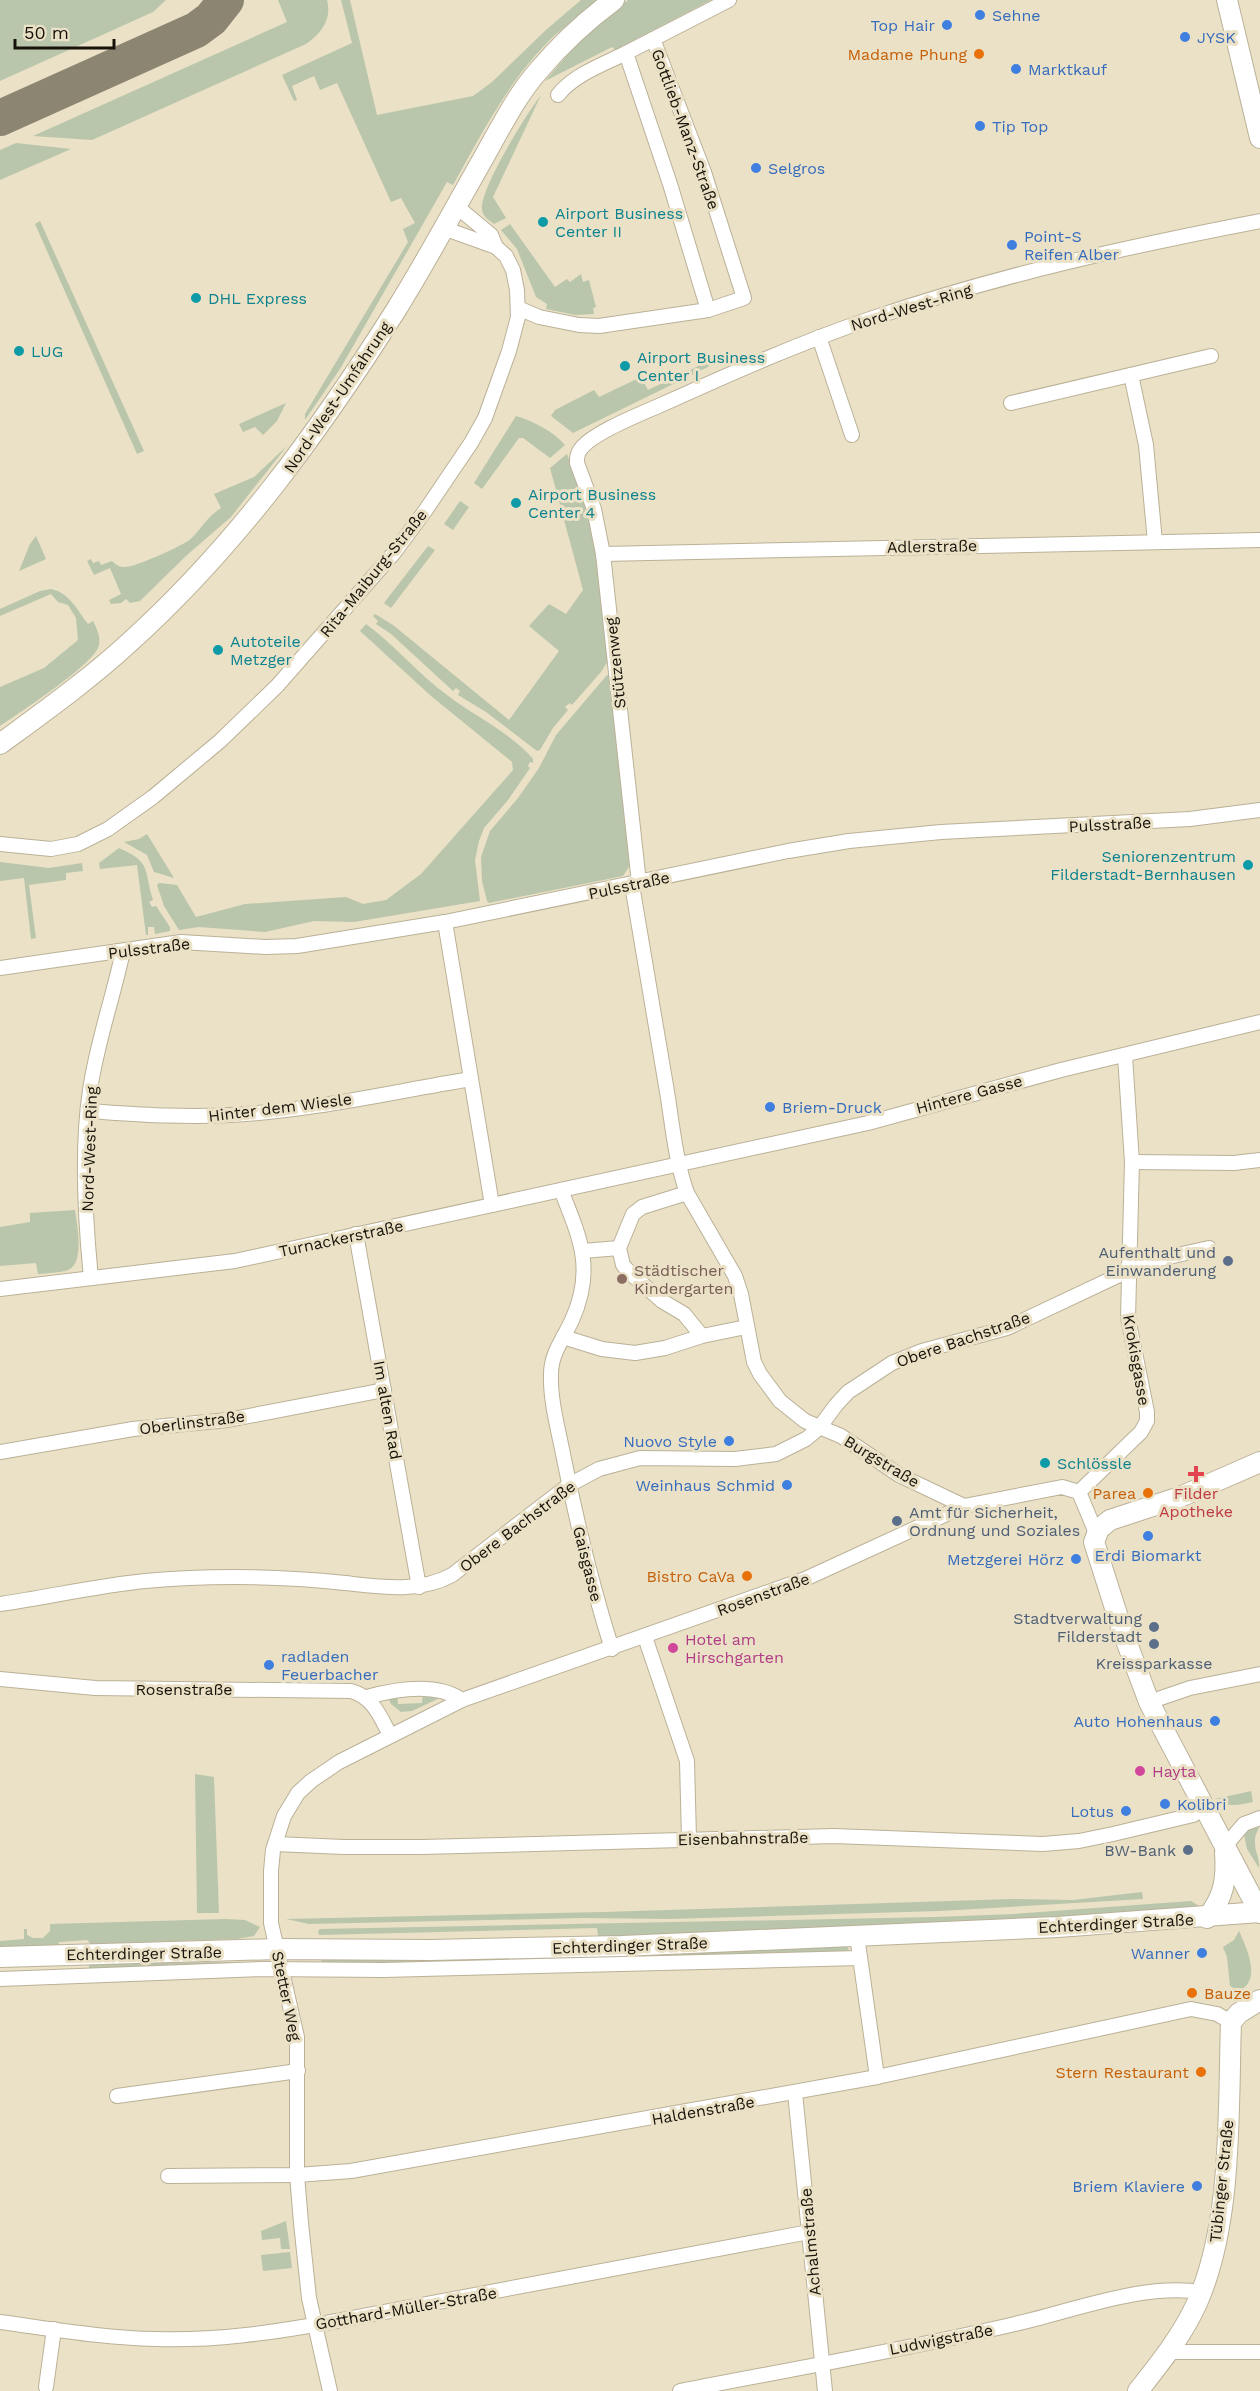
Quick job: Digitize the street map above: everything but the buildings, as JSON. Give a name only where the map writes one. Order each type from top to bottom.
[{"type":"main road","name":"Nord-West-Umfahrung","points":[[0,744],[62,699],[132,640],[196,578],[247,520],[329,414],[396,309],[504,120],[538,71],[585,23],[614,0]]},
{"type":"main road","points":[[1227,0],[1260,138]]},
{"type":"main road","points":[[1260,1462],[1180,1497],[1110,1520],[1096,1533],[1094,1542],[1096,1555],[1149,1702],[1260,1913]]},
{"type":"main road","points":[[1207,1918],[1221,1897],[1226,1882],[1225,1846]]},
{"type":"main road","name":"Echterdinger Straße","points":[[0,1957],[277,1949],[582,1947],[857,1936],[1207,1918],[1260,1913]]},
{"type":"main road","points":[[1231,2022],[1239,2013],[1260,2000]]},
{"type":"main road","name":"Tübinger Straße","points":[[1138,2391],[1169,2352],[1184,2328],[1201,2292],[1211,2263],[1220,2215],[1226,2147],[1231,2022]]},
{"type":"street","points":[[653,39],[729,0]]},
{"type":"street","name":"Gottlieb-Manz-Straße","points":[[518,308],[539,317],[579,325],[599,326],[708,310],[744,298],[704,172],[653,39],[626,53],[670,184],[708,310]]},
{"type":"street","points":[[558,94],[574,81],[626,53]]},
{"type":"street","name":"Rita-Maiburg-Straße","points":[[0,844],[51,849],[78,844],[108,829],[153,797],[220,741],[277,686],[393,554],[471,443],[492,400],[514,333],[518,308],[513,270],[506,256],[496,247],[491,235],[456,206]]},
{"type":"street","name":"Nord-West-Ring","points":[[581,448],[594,438],[642,414],[819,337],[871,318],[993,282],[1167,239],[1260,221]]},
{"type":"street","points":[[443,228],[496,247]]},
{"type":"street","points":[[819,337],[852,435]]},
{"type":"street","points":[[1011,403],[1211,356]]},
{"type":"street","points":[[1131,375],[1146,445],[1155,542]]},
{"type":"street","name":"Stützenweg","points":[[581,448],[577,456],[578,463],[594,509],[603,554],[636,884],[678,1164]]},
{"type":"street","name":"Adlerstraße","points":[[603,554],[1260,540]]},
{"type":"street","name":"Pulsstraße","points":[[0,968],[181,942],[265,947],[297,946],[445,922],[788,851],[874,838],[1190,819],[1260,810]]},
{"type":"street","points":[[445,922],[492,1204]]},
{"type":"street","name":"Nord-West-Ring","points":[[91,1278],[86,1209],[88,1111],[99,1041],[123,951]]},
{"type":"street","name":"Hintere Gasse","points":[[678,1164],[868,1123],[1043,1074],[1260,1022]]},
{"type":"street","name":"Krokisgasse","points":[[1080,1492],[1141,1432],[1147,1420],[1128,1318],[1132,1162],[1125,1056]]},
{"type":"street","name":"Hinter dem Wiesle","points":[[88,1111],[185,1116],[250,1114],[471,1079]]},
{"type":"street","points":[[1132,1162],[1234,1163],[1260,1160]]},
{"type":"street","name":"Turnackerstraße","points":[[0,1289],[235,1261],[678,1164]]},
{"type":"street","name":"Burgstraße","points":[[678,1164],[687,1193],[735,1276],[741,1294],[754,1362],[780,1401],[819,1428],[841,1436],[899,1475],[964,1506]]},
{"type":"street","name":"Gaisgasse","points":[[561,1190],[584,1251],[585,1279],[563,1337],[554,1354],[550,1376],[569,1485],[589,1570],[612,1649]]},
{"type":"street","points":[[687,1193],[642,1207],[633,1214],[619,1248],[623,1265],[630,1273],[662,1301],[684,1314],[702,1336]]},
{"type":"street","name":"Im alten Rad","points":[[356,1234],[419,1587]]},
{"type":"street","points":[[584,1251],[619,1248]]},
{"type":"street","name":"Obere Bachstraße","points":[[0,1604],[119,1584],[220,1576],[266,1576],[390,1587],[419,1587],[432,1584],[453,1575],[569,1485],[599,1469],[640,1458],[735,1459],[776,1454],[794,1446],[819,1428],[848,1392],[892,1363],[922,1351],[1007,1328],[1128,1269],[1209,1248]]},
{"type":"street","points":[[563,1337],[602,1349],[635,1353],[665,1348],[702,1336],[746,1327]]},
{"type":"street","name":"Oberlinstraße","points":[[0,1452],[118,1431],[228,1420],[384,1390]]},
{"type":"street","name":"Rosenstraße","points":[[0,1679],[96,1688],[351,1691],[366,1697],[394,1691],[436,1690],[447,1691],[462,1700],[612,1649],[805,1579],[964,1506],[1062,1487],[1080,1492]]},
{"type":"street","points":[[1080,1492],[1096,1533]]},
{"type":"street","points":[[645,1637],[687,1761],[689,1839]]},
{"type":"street","points":[[1149,1702],[1190,1688],[1260,1674]]},
{"type":"street","points":[[366,1697],[374,1706],[390,1735]]},
{"type":"street","name":"Stetter Weg","points":[[330,2391],[314,2325],[305,2269],[297,2175],[297,2037],[277,1949],[270,1905],[272,1858],[287,1810],[304,1787],[339,1762],[462,1700]]},
{"type":"street","name":"Eisenbahnstraße","points":[[275,1844],[306,1847],[422,1847],[865,1836],[1044,1844],[1095,1838],[1193,1815],[1205,1808]]},
{"type":"street","points":[[1225,1846],[1244,1824],[1260,1818]]},
{"type":"street","points":[[857,1936],[877,2077]]},
{"type":"street","name":"Echterdinger Straße","points":[[0,1979],[283,1969],[383,1970],[861,1958]]},
{"type":"street","name":"Haldenstraße","points":[[168,2176],[330,2174],[795,2093],[1191,2009],[1217,2014],[1231,2022]]},
{"type":"street","points":[[117,2096],[298,2072]]},
{"type":"street","name":"Achalmstraße","points":[[795,2093],[825,2391]]},
{"type":"street","name":"Gotthard-Müller-Straße","points":[[0,2322],[116,2337],[200,2339],[281,2331],[809,2232]]},
{"type":"street","name":"Ludwigstraße","points":[[680,2391],[1015,2324],[1140,2294],[1171,2289],[1201,2292]]},
{"type":"street","points":[[46,2387],[54,2329]]},
{"type":"street","points":[[1169,2352],[1260,2352]]},
{"type":"green space","points":[[0,0],[166,0],[153,12],[0,81]]},
{"type":"green space","points":[[278,0],[327,0],[327,19],[317,35],[306,44],[92,140],[33,136],[287,22]]},
{"type":"green space","points":[[341,0],[350,0],[377,115],[473,96],[492,82],[581,0],[599,0],[555,35],[539,51],[511,87],[486,125],[453,185],[447,182],[340,369],[305,420],[305,414],[408,242],[403,229],[415,223],[401,198],[391,202],[337,83],[320,90],[314,76],[292,86],[297,100],[294,101],[282,75],[352,43]]},
{"type":"green space","points":[[628,0],[711,0],[615,50],[612,47],[545,81],[589,30]]},
{"type":"green space","points":[[541,95],[493,197],[506,218],[494,224],[482,210],[488,186],[515,134]]},
{"type":"green space","points":[[16,143],[71,149],[0,180],[0,150]]},
{"type":"green space","points":[[40,221],[144,451],[137,454],[35,224]]},
{"type":"green space","points":[[510,224],[555,287],[567,279],[570,282],[581,274],[583,282],[589,280],[596,307],[593,308],[594,314],[575,315],[546,309],[547,304],[536,297],[517,249],[501,230]]},
{"type":"green space","points":[[707,362],[710,366],[573,433],[551,416],[555,410],[594,390],[599,397],[641,377],[648,390]]},
{"type":"green space","points":[[286,403],[277,421],[263,435],[255,427],[243,432],[239,424]]},
{"type":"green space","points":[[516,416],[542,427],[565,445],[550,458],[523,438],[519,438],[482,489],[474,483]]},
{"type":"green space","points":[[287,446],[231,517],[187,555],[140,601],[130,603],[126,599],[121,603],[111,604],[109,600],[121,594],[110,568],[94,575],[87,561],[91,559],[93,563],[99,561],[101,565],[112,561],[124,567],[156,557],[183,544],[221,508],[214,494],[254,477]]},
{"type":"green space","points":[[567,454],[586,501],[595,540],[608,661],[572,705],[570,703],[565,707],[568,710],[537,751],[486,712],[458,695],[460,691],[456,688],[453,691],[391,634],[376,624],[378,621],[373,616],[375,614],[393,625],[509,720],[559,651],[529,626],[549,604],[566,614],[583,590],[550,468]]},
{"type":"green space","points":[[460,501],[469,507],[453,530],[444,524]]},
{"type":"green space","points":[[36,536],[46,559],[19,571],[30,544]]},
{"type":"green space","points":[[428,546],[435,550],[391,608],[384,603]]},
{"type":"green space","points":[[51,589],[68,598],[88,624],[93,621],[99,638],[98,648],[92,657],[68,678],[0,726],[0,687],[44,668],[78,640],[76,618],[68,605],[58,602],[51,594],[0,616],[0,609],[40,591]]},
{"type":"green space","points":[[366,624],[436,687],[503,732],[533,759],[533,763],[530,762],[528,766],[530,768],[508,800],[484,828],[479,841],[475,860],[480,901],[354,922],[314,921],[265,932],[199,927],[179,930],[164,906],[157,885],[159,883],[177,885],[196,917],[245,904],[346,897],[363,904],[386,900],[421,874],[513,770],[512,762],[431,696],[360,631]]},
{"type":"green space","points":[[607,675],[610,675],[630,865],[623,876],[489,903],[482,881],[481,857],[490,831],[518,798],[539,768],[556,735]]},
{"type":"green space","points":[[147,834],[174,878],[154,872],[147,855],[124,842],[139,839]]},
{"type":"green space","points":[[119,848],[130,853],[142,863],[153,900],[149,902],[152,907],[156,906],[170,927],[170,931],[155,934],[154,927],[148,927],[148,935],[146,935],[137,865],[100,869],[99,863]]},
{"type":"green space","points":[[0,862],[49,868],[82,863],[83,871],[66,873],[66,880],[29,885],[36,938],[31,939],[24,878],[0,881]]},
{"type":"green space","points":[[75,1210],[78,1252],[77,1260],[68,1270],[38,1274],[36,1263],[0,1266],[0,1227],[30,1222],[30,1213]]},
{"type":"green space","points":[[397,1693],[398,1704],[422,1703],[423,1693],[444,1696],[412,1711],[401,1712],[391,1704],[387,1696]]},
{"type":"green space","points":[[195,1774],[214,1777],[219,1913],[197,1913]]},
{"type":"green space","points":[[1251,1791],[1253,1802],[1229,1805],[1215,1799]]},
{"type":"green space","points":[[1260,1823],[1255,1840],[1259,1868],[1247,1849],[1244,1834],[1248,1829]]},
{"type":"green space","points":[[1142,1892],[1143,1899],[940,1911],[669,1919],[583,1918],[309,1924],[286,1919],[1012,1899],[1073,1900]]},
{"type":"green space","points":[[1191,1901],[1199,1906],[1125,1915],[639,1936],[598,1936],[597,1928],[319,1935],[318,1931],[320,1929],[935,1917],[1014,1914]]},
{"type":"green space","points":[[245,1920],[260,1927],[254,1936],[236,1939],[91,1944],[87,1940],[59,1942],[58,1946],[0,1947],[0,1941],[24,1939],[24,1929],[27,1929],[27,1935],[33,1938],[43,1938],[50,1931],[50,1924]]},
{"type":"green space","points":[[1239,1931],[1247,1949],[1251,1974],[1245,1987],[1239,1991],[1230,1986],[1227,1957],[1223,1947],[1234,1940]]},
{"type":"green space","points":[[846,1945],[849,1950],[844,1951],[322,1964],[321,1959]]},
{"type":"green space","points":[[232,1962],[230,1965],[89,1972],[89,1963]]},
{"type":"green space","points":[[286,2221],[290,2249],[281,2249],[280,2238],[262,2240],[261,2231]]},
{"type":"green space","points":[[290,2252],[292,2268],[263,2271],[261,2255]]},
{"type":"taxiway","points":[[0,118],[196,30],[211,19],[226,0]]},
{"type":"place","name":"Sehne","points":[[980,15]]},
{"type":"place","name":"Top Hair","points":[[947,25]]},
{"type":"place","name":"JYSK","points":[[1185,37]]},
{"type":"place","name":"Madame Phung","points":[[979,54]]},
{"type":"place","name":"Marktkauf","points":[[1016,69]]},
{"type":"place","name":"Tip Top","points":[[980,126]]},
{"type":"place","name":"Selgros","points":[[756,168]]},
{"type":"place","name":"Airport Business Center II","points":[[543,222]]},
{"type":"place","name":"Point-S Reifen Alber","points":[[1012,245]]},
{"type":"place","name":"DHL Express","points":[[196,298]]},
{"type":"place","name":"LUG","points":[[19,351]]},
{"type":"place","name":"Airport Business Center I","points":[[625,366]]},
{"type":"place","name":"Airport Business Center 4","points":[[516,503]]},
{"type":"place","name":"Autoteile Metzger","points":[[218,650]]},
{"type":"place","name":"Seniorenzentrum Filderstadt-Bernhausen","points":[[1248,865]]},
{"type":"place","name":"Briem-Druck","points":[[770,1107]]},
{"type":"place","name":"Aufenthalt und Einwanderung","points":[[1228,1261]]},
{"type":"place","name":"Städtischer Kindergarten","points":[[622,1279]]},
{"type":"place","name":"Nuovo Style","points":[[729,1441]]},
{"type":"place","name":"Schlössle","points":[[1045,1463]]},
{"type":"place","name":"Filder Apotheke","points":[[1196,1474]]},
{"type":"place","name":"Weinhaus Schmid","points":[[787,1485]]},
{"type":"place","name":"Parea","points":[[1148,1493]]},
{"type":"place","name":"Amt für Sicherheit, Ordnung und Soziales","points":[[897,1521]]},
{"type":"place","name":"Erdi Biomarkt","points":[[1148,1536]]},
{"type":"place","name":"Metzgerei Hörz","points":[[1076,1559]]},
{"type":"place","name":"Bistro CaVa","points":[[747,1576]]},
{"type":"place","name":"Stadtverwaltung Filderstadt","points":[[1154,1627]]},
{"type":"place","name":"Kreissparkasse","points":[[1154,1644]]},
{"type":"place","name":"Hotel am Hirschgarten","points":[[673,1648]]},
{"type":"place","name":"radladen Feuerbacher","points":[[269,1665]]},
{"type":"place","name":"Auto Hohenhaus","points":[[1215,1721]]},
{"type":"place","name":"Hayta","points":[[1140,1771]]},
{"type":"place","name":"Kolibri","points":[[1165,1804]]},
{"type":"place","name":"Lotus","points":[[1126,1811]]},
{"type":"place","name":"BW-Bank","points":[[1188,1850]]},
{"type":"place","name":"Wanner","points":[[1202,1953]]},
{"type":"place","name":"Bauze","points":[[1192,1993]]},
{"type":"place","name":"Stern Restaurant","points":[[1201,2072]]},
{"type":"place","name":"Briem Klaviere","points":[[1197,2186]]}]
